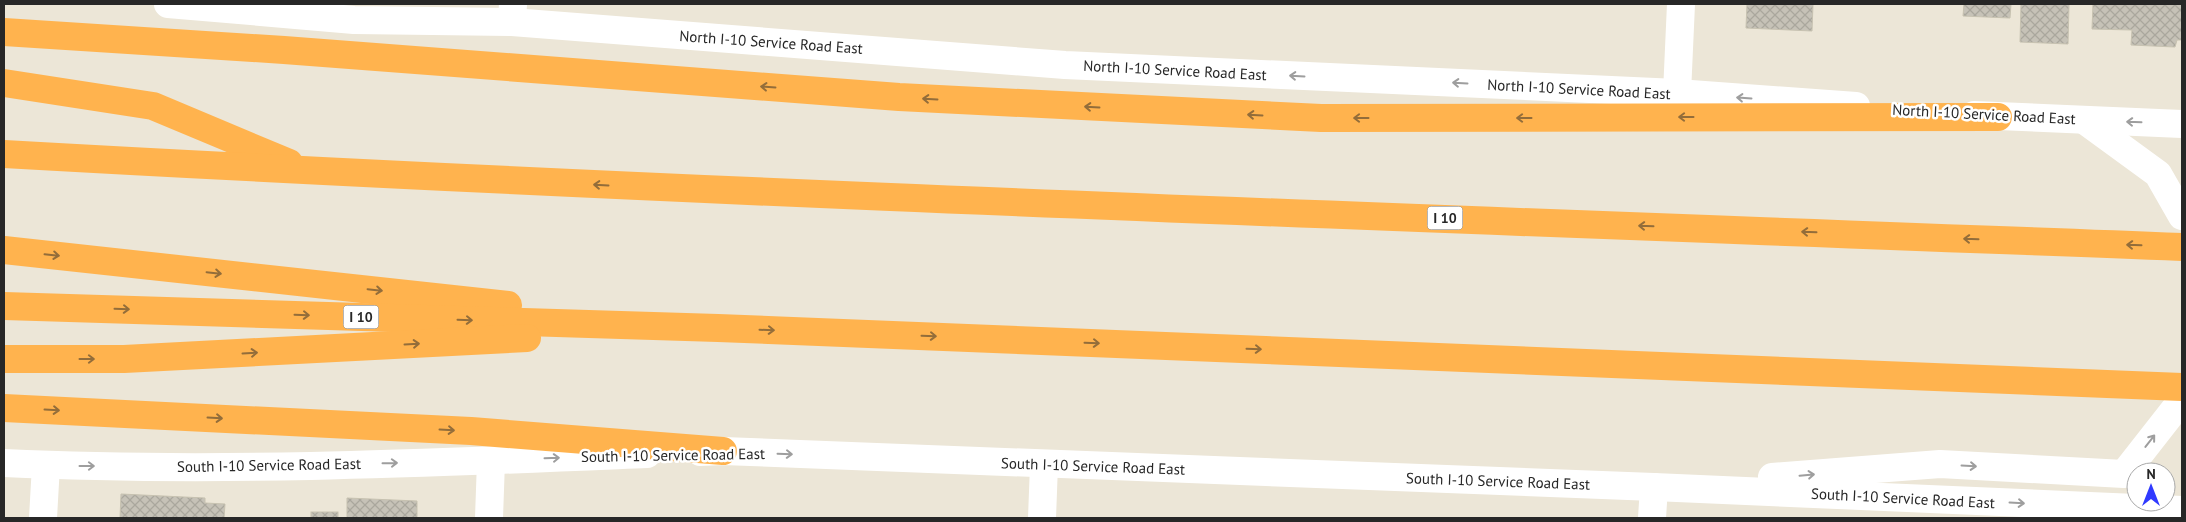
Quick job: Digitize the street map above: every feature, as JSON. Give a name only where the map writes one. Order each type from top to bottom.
[{"type":"highway","points":[[4,32],[284,50],[899,97],[1321,118],[1998,117]]},
{"type":"highway","points":[[4,83],[153,106],[309,172]]},
{"type":"highway","name":"I 10","points":[[4,154],[309,172],[707,189],[2182,247]]},
{"type":"highway","points":[[4,250],[718,328]]},
{"type":"highway","name":"I 10","points":[[4,306],[718,328],[2182,387]]},
{"type":"highway","points":[[4,359],[124,360],[718,328]]},
{"type":"highway","points":[[4,408],[471,431],[723,451]]},
{"type":"street","name":"North I-10 Service Road East","points":[[168,4],[354,20],[513,13],[1065,65],[1677,93],[1998,117],[2182,124]]},
{"type":"street","points":[[1677,93],[1681,4]]},
{"type":"street","points":[[2084,120],[2158,174],[2182,216]]},
{"type":"street","points":[[1652,518],[1654,487],[1940,464],[2124,474],[2182,400]]},
{"type":"street","name":"South I-10 Service Road East","points":[[4,464],[248,466],[491,461],[723,451],[1044,465],[1654,487],[2182,510]]},
{"type":"street","points":[[489,518],[491,461]]},
{"type":"street","points":[[43,518],[46,465]]},
{"type":"street","points":[[1042,518],[1044,465]]},
{"type":"building","points":[[1747,4],[1813,4],[1812,31],[1746,28]]},
{"type":"building","points":[[1964,4],[2011,4],[2010,18],[1963,16]]},
{"type":"building","points":[[2021,4],[2069,4],[2068,44],[2020,42]]},
{"type":"building","points":[[2093,4],[2182,4],[2182,40],[2177,40],[2175,47],[2131,45],[2132,30],[2092,29]]},
{"type":"building","points":[[121,494],[205,498],[205,503],[225,504],[224,518],[120,518]]},
{"type":"building","points":[[347,498],[417,501],[417,518],[347,518]]},
{"type":"building","points":[[311,512],[338,512],[338,518],[311,518]]}]
